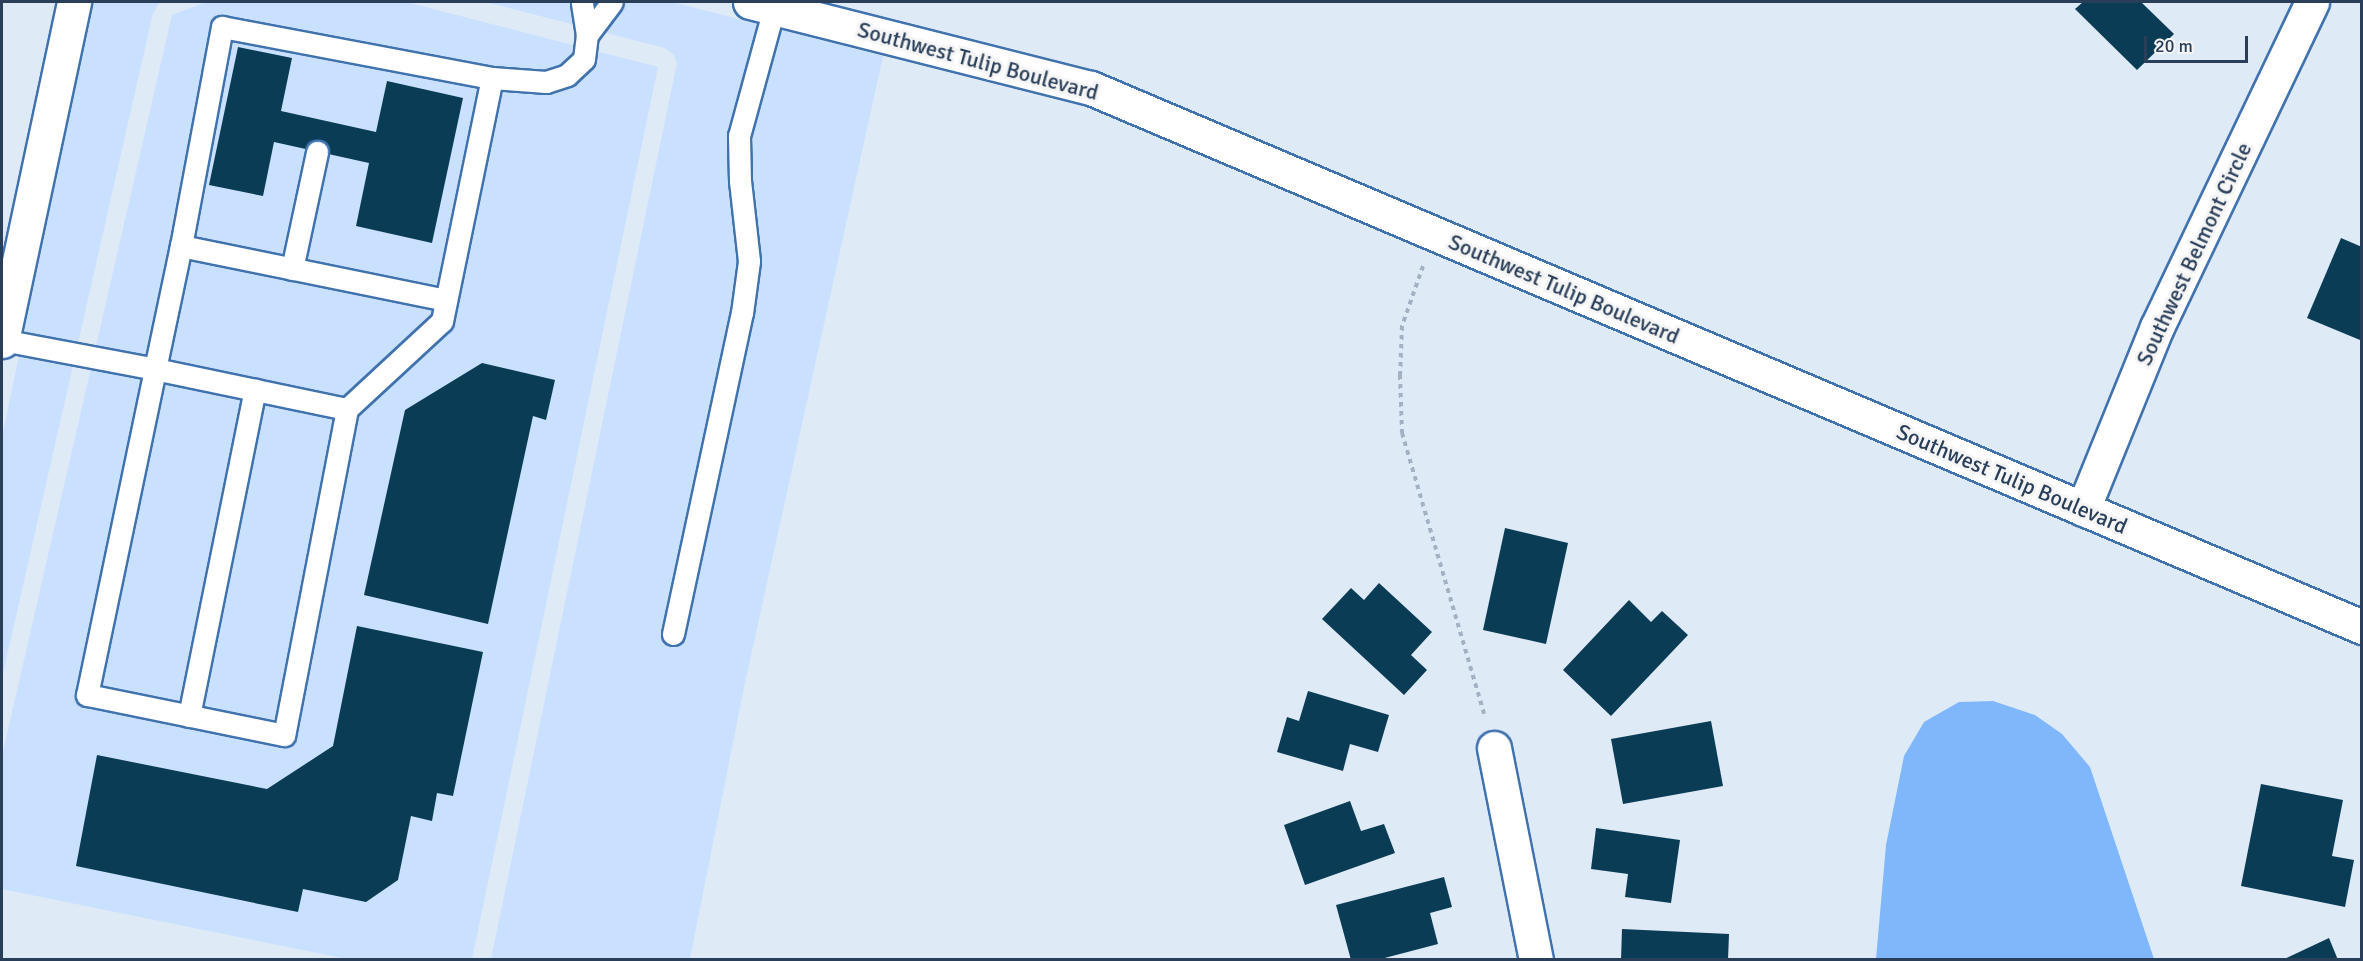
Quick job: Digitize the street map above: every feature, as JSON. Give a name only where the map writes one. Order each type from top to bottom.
[{"type":"street","points":[[2,340],[74,2]]},
{"type":"street","name":"Southwest Belmont Circle","points":[[2083,509],[2157,327],[2312,2]]},
{"type":"street","name":"Southwest Tulip Boulevard","points":[[762,5],[1090,88],[2361,627]]},
{"type":"street","points":[[1494,748],[1536,960]]},
{"type":"lane","points":[[492,78],[442,321],[347,409],[284,735],[87,695],[181,246],[222,27],[492,78],[546,82],[567,75],[584,59],[587,35],[582,2]]},
{"type":"lane","points":[[587,35],[612,2]]},
{"type":"lane","points":[[672,634],[742,313],[748,261],[740,181],[739,136],[762,5]]},
{"type":"lane","points":[[292,269],[316,152]]},
{"type":"lane","points":[[181,246],[446,300]]},
{"type":"lane","points":[[2,340],[347,409]]},
{"type":"lane","points":[[189,716],[255,390]]},
{"type":"path","points":[[1434,234],[1402,326],[1400,375],[1402,433],[1494,748]]},
{"type":"shaded area","points":[[93,2],[160,2],[153,13],[2,678],[2,437]]},
{"type":"shaded area","points":[[206,2],[406,2],[658,67],[472,959],[347,959],[2,889],[2,756],[172,15]]},
{"type":"shaded area","points":[[486,2],[672,2],[883,56],[743,692],[690,959],[491,959],[677,63],[673,54],[665,48]]},
{"type":"water","points":[[1993,701],[2035,715],[2062,734],[2090,767],[2154,959],[1876,959],[1886,845],[1904,756],[1924,722],[1959,702]]},
{"type":"building","points":[[2083,2],[2141,2],[2174,34],[2137,70],[2075,9]]},
{"type":"building","points":[[238,47],[292,58],[281,111],[376,132],[387,81],[463,98],[432,243],[356,226],[369,163],[274,142],[263,196],[209,185]]},
{"type":"building","points":[[2341,238],[2362,247],[2360,340],[2307,318]]},
{"type":"building","points":[[482,363],[555,380],[546,420],[533,416],[488,624],[364,595],[405,410]]},
{"type":"building","points":[[1505,528],[1568,543],[1546,644],[1483,630]]},
{"type":"building","points":[[1379,583],[1432,632],[1411,655],[1427,670],[1404,695],[1322,619],[1351,588],[1364,600]]},
{"type":"building","points":[[1629,600],[1651,622],[1662,611],[1688,635],[1611,716],[1563,670]]},
{"type":"building","points":[[357,626],[483,652],[453,796],[437,793],[432,821],[411,816],[398,880],[366,902],[303,889],[298,912],[76,866],[97,755],[267,789],[333,746]]},
{"type":"building","points":[[1308,691],[1389,715],[1378,752],[1350,744],[1343,771],[1277,752],[1287,717],[1299,721]]},
{"type":"building","points":[[1711,721],[1723,786],[1623,804],[1611,739]]},
{"type":"building","points":[[2261,784],[2343,800],[2332,856],[2354,860],[2345,907],[2241,886]]},
{"type":"building","points":[[1350,801],[1361,831],[1384,824],[1395,853],[1305,885],[1284,825]]},
{"type":"building","points":[[1596,828],[1680,840],[1671,903],[1625,897],[1628,874],[1591,869]]},
{"type":"building","points":[[1444,877],[1452,907],[1430,913],[1438,944],[1377,960],[1351,960],[1336,905]]},
{"type":"building","points":[[1622,929],[1729,934],[1728,960],[1621,960]]},
{"type":"building","points":[[2329,938],[2338,960],[2282,960]]}]
